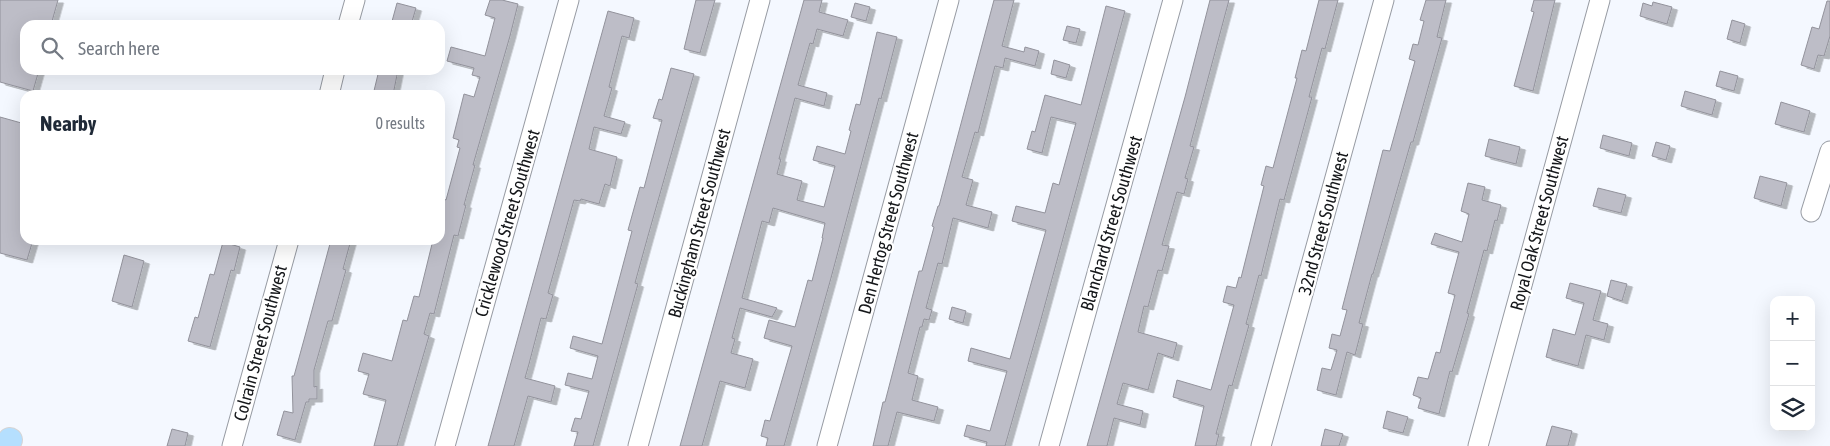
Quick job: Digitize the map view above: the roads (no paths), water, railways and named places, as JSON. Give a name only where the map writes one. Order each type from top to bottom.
[{"type":"main road","points":[[5,446],[10,440],[12,446]]},
{"type":"street","points":[[349,20],[355,0]]},
{"type":"street","name":"Cricklewood Street Southwest","points":[[445,446],[569,0]]},
{"type":"street","name":"Buckingham Street Southwest","points":[[638,446],[760,0]]},
{"type":"street","name":"Den Hertog Street Southwest","points":[[827,446],[949,0]]},
{"type":"street","name":"Blanchard Street Southwest","points":[[1048,446],[1174,0]]},
{"type":"street","name":"32nd Street Southwest","points":[[1261,446],[1384,0]]},
{"type":"street","name":"Royal Oak Street Southwest","points":[[1478,446],[1600,0]]},
{"type":"street","points":[[330,90],[335,75]]},
{"type":"street","points":[[1811,212],[1830,151]]},
{"type":"street","name":"Colrain Street Southwest","points":[[232,446],[288,245]]}]
